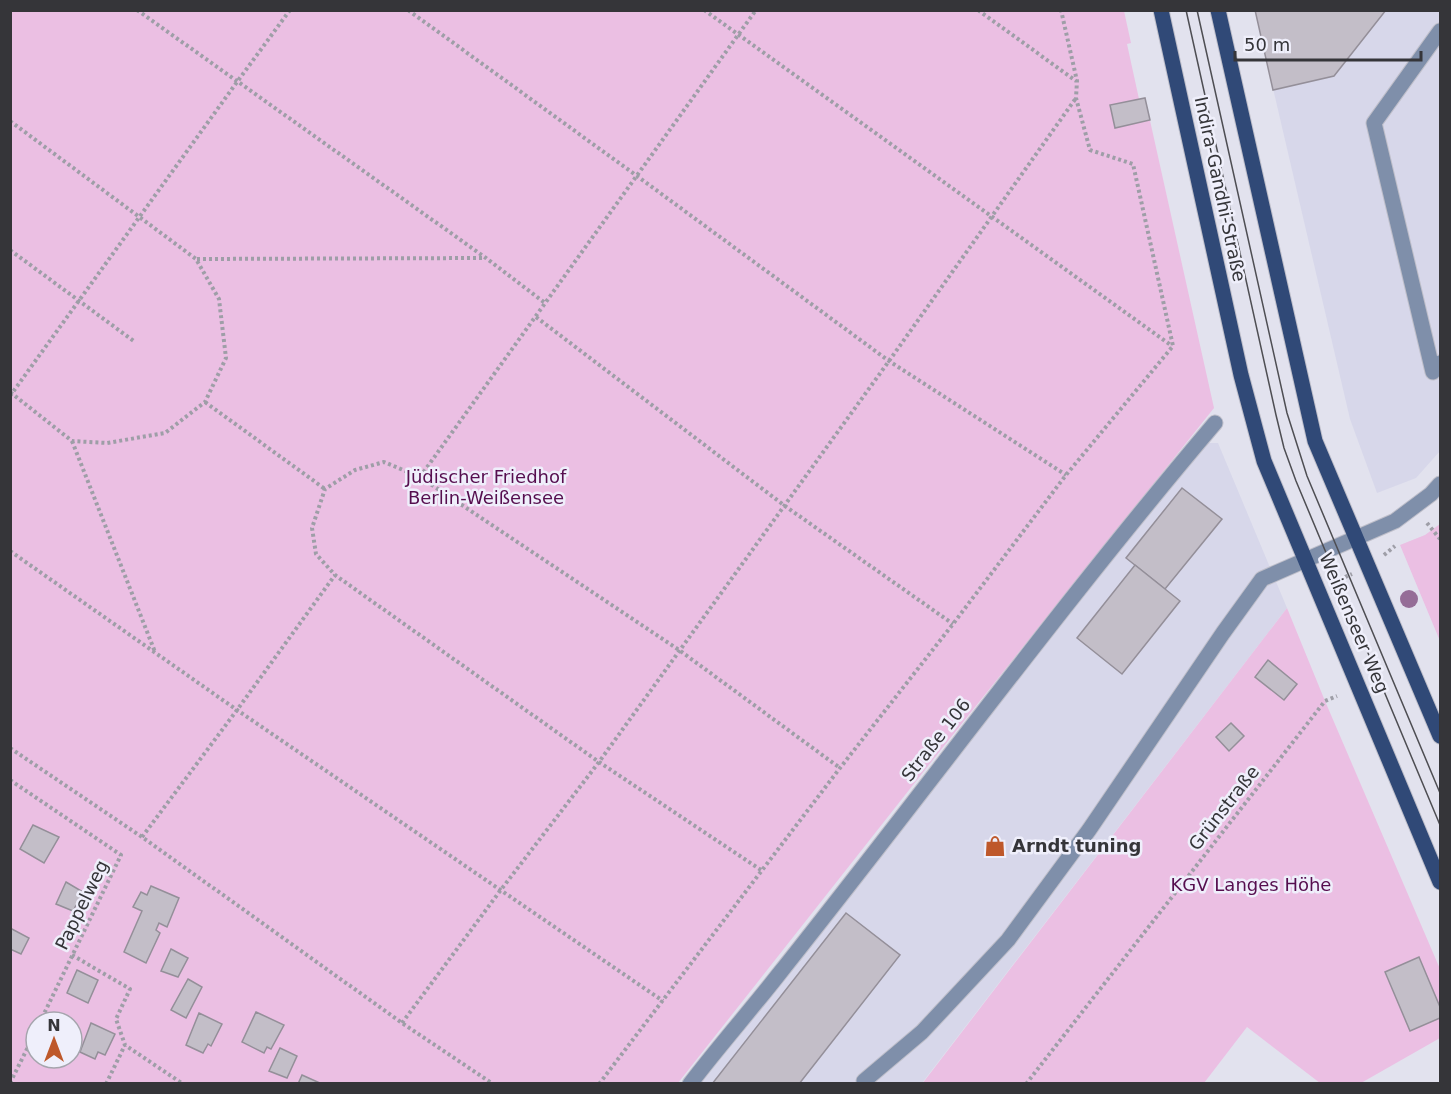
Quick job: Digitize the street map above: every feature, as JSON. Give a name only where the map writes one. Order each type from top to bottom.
[{"type":"main road","name":"Indira-Gandhi-Straße","points":[[1161,10],[1241,375]]},
{"type":"main road","name":"Indira-Gandhi-Straße","points":[[1218,10],[1288,325]]},
{"type":"main road","name":"Weißenseer Weg","points":[[1288,325],[1315,441],[1440,736]]},
{"type":"main road","name":"Weißenseer Weg","points":[[1241,375],[1264,461],[1440,882]]},
{"type":"street","points":[[1440,31],[1374,123],[1433,372],[1440,363]]},
{"type":"street","name":"Straße 106","points":[[690,1083],[779,975],[966,732],[1136,518],[1215,423]]},
{"type":"street","points":[[864,1081],[922,1032],[1008,940],[1089,830],[1262,579],[1395,521],[1431,494],[1440,484]]},
{"type":"path","points":[[137,10],[486,258],[545,303]]},
{"type":"path","points":[[155,652],[72,441],[11,394],[290,10]]},
{"type":"path","points":[[408,10],[889,361],[1066,475]]},
{"type":"path","points":[[704,10],[1173,346]]},
{"type":"path","points":[[420,477],[756,10]]},
{"type":"path","points":[[978,10],[1077,81]]},
{"type":"path","points":[[1061,10],[1077,81],[1076,98],[1090,150],[1133,164],[1173,346]]},
{"type":"path","points":[[402,1023],[599,762],[1076,98]]},
{"type":"path","points":[[10,121],[196,259],[219,299],[226,357],[205,402],[165,433],[107,442],[72,441]]},
{"type":"path","points":[[10,250],[135,342]]},
{"type":"path","points":[[196,259],[486,258]]},
{"type":"path","points":[[535,317],[785,506],[953,624]]},
{"type":"path","points":[[599,1083],[1066,475],[1173,346]]},
{"type":"path","points":[[205,402],[325,489]]},
{"type":"path","points":[[761,870],[599,762],[335,575],[316,554],[312,528],[325,489],[355,470],[384,462],[420,477],[679,650],[840,768]]},
{"type":"path","points":[[1427,523],[1440,539]]},
{"type":"path","points":[[1318,589],[1368,567],[1395,546]]},
{"type":"path","points":[[10,551],[237,710],[663,1001]]},
{"type":"path","points":[[142,837],[335,575]]},
{"type":"path","name":"Grünstraße","points":[[1026,1083],[1325,701],[1336,696]]},
{"type":"path","points":[[10,748],[142,837],[402,1023],[493,1083]]},
{"type":"path","name":"Pappelweg","points":[[10,780],[121,855],[46,1010]]},
{"type":"path","points":[[72,956],[130,989],[116,1019],[125,1046],[183,1083]]},
{"type":"path","points":[[106,1083],[125,1046]]},
{"type":"path","points":[[10,1083],[24,1054]]},
{"type":"shaded area","points":[[1255,11],[1440,11],[1440,451],[1416,478],[1377,493],[1350,419]]},
{"type":"shaded area","name":"Arndt tuning","points":[[1205,443],[1218,443],[1287,608],[922,1083],[697,1084]]},
{"type":"green space","name":"Jüdischer Friedhof Berlin-Weißensee","points":[[10,11],[1124,11],[1131,43],[1127,44],[1139,99],[1145,98],[1214,408],[678,1083],[11,1083]]},
{"type":"green space","points":[[1440,524],[1440,641],[1400,545],[1425,535]]},
{"type":"green space","name":"KGV Langes Höhe","points":[[1287,608],[1440,969],[1440,1038],[1361,1083],[1320,1083],[1247,1027],[1204,1083],[922,1084]]},
{"type":"building","points":[[1255,10],[1386,10],[1334,76],[1273,90]]},
{"type":"building","points":[[1145,98],[1150,120],[1115,128],[1110,105]]},
{"type":"building","points":[[1182,488],[1222,519],[1165,589],[1126,558]]},
{"type":"building","points":[[1135,565],[1180,601],[1122,674],[1077,638]]},
{"type":"building","points":[[1268,660],[1297,684],[1284,700],[1255,677]]},
{"type":"building","points":[[1231,723],[1244,736],[1229,751],[1216,737]]},
{"type":"building","points":[[33,825],[59,837],[44,863],[20,849]]},
{"type":"building","points":[[66,882],[83,892],[73,911],[56,904]]},
{"type":"building","points":[[151,886],[179,898],[167,927],[159,923],[156,930],[160,933],[146,963],[124,952],[142,911],[133,907],[141,892],[147,895]]},
{"type":"building","points":[[846,913],[900,955],[799,1084],[712,1084]]},
{"type":"building","points":[[10,928],[29,938],[21,954],[10,949]]},
{"type":"building","points":[[171,949],[188,958],[178,977],[161,971]]},
{"type":"building","points":[[1419,957],[1440,1007],[1440,1018],[1410,1031],[1385,972]]},
{"type":"building","points":[[77,970],[98,980],[88,1003],[67,993]]},
{"type":"building","points":[[188,979],[202,987],[186,1018],[171,1010]]},
{"type":"building","points":[[256,1012],[284,1025],[271,1049],[267,1047],[264,1053],[242,1042]]},
{"type":"building","points":[[199,1013],[222,1024],[211,1046],[208,1044],[203,1053],[186,1045]]},
{"type":"building","points":[[91,1023],[115,1034],[105,1055],[98,1052],[95,1059],[84,1054],[84,1041]]},
{"type":"building","points":[[280,1048],[297,1056],[287,1078],[269,1071]]},
{"type":"building","points":[[302,1075],[322,1084],[298,1084]]},
{"type":"tram line","points":[[1186,10],[1284,448],[1440,825]]},
{"type":"tram line","points":[[1197,10],[1287,413],[1307,476],[1440,793]]},
{"type":"place","name":"Arndt tuning","points":[[995,846]]}]
